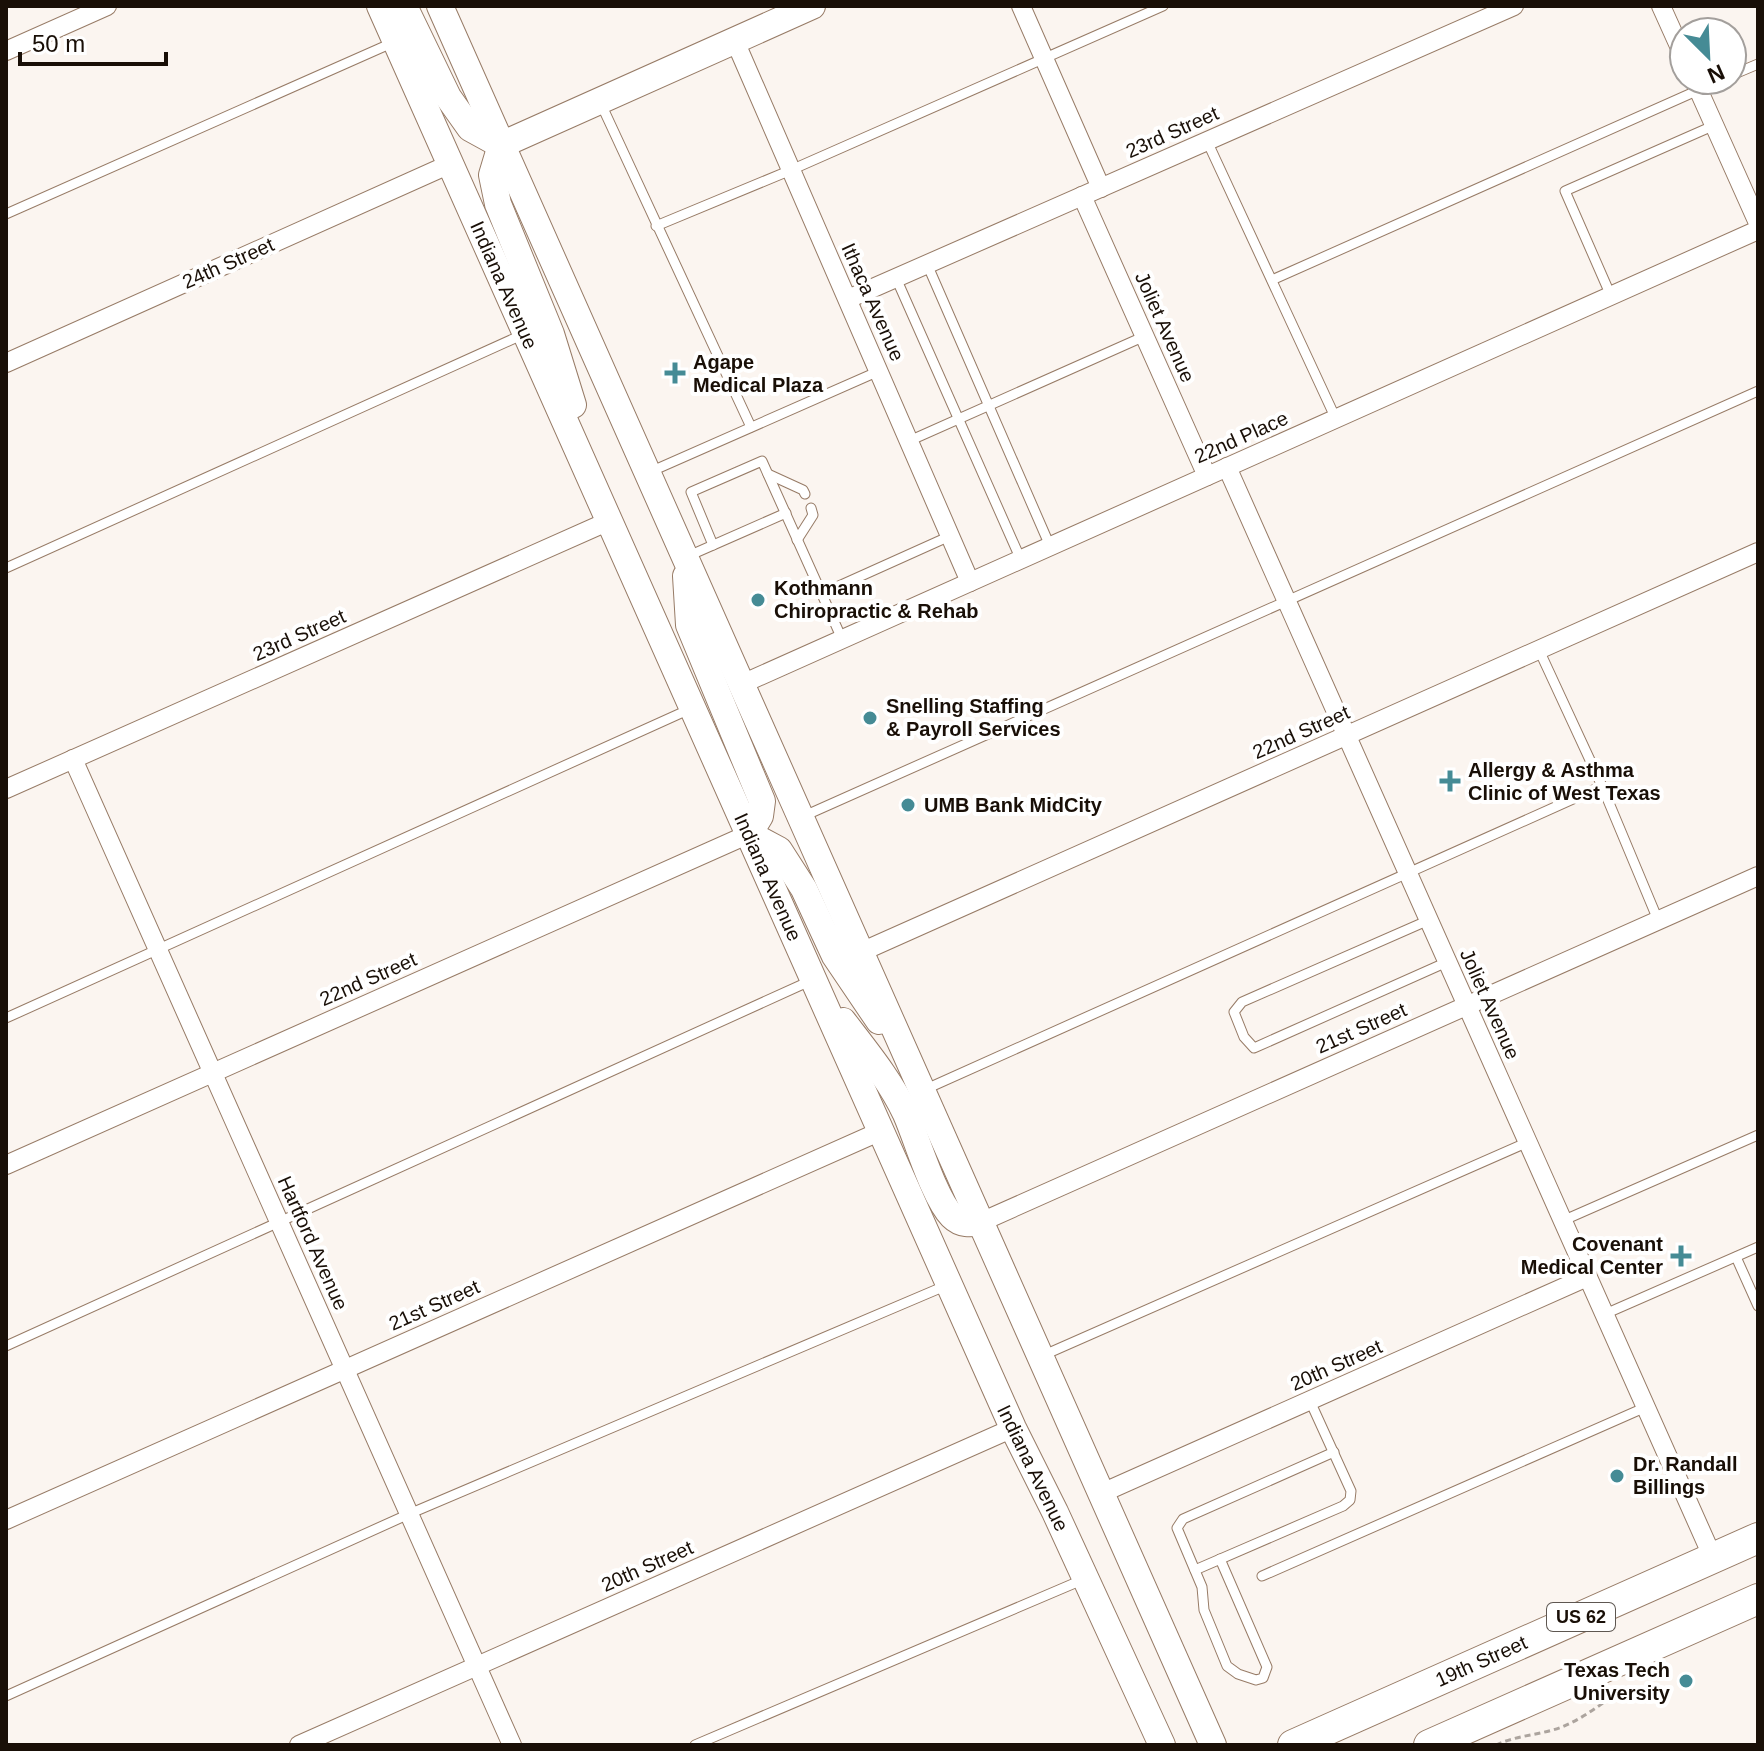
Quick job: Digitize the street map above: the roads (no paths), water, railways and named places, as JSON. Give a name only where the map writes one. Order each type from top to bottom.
[{"type":"main road","name":"Indiana Avenue","points":[[380,6],[1013,1428],[1162,1745]]},
{"type":"main road","points":[[404,6],[448,97],[470,128],[501,145]]},
{"type":"main road","points":[[609,521],[551,334],[498,204],[492,175],[501,145],[812,6]]},
{"type":"main road","points":[[444,9],[501,145],[1213,1745]]},
{"type":"main road","points":[[685,557],[689,625],[762,801],[760,816],[749,834],[779,850],[804,889],[835,956],[919,1083]]},
{"type":"main road","points":[[815,983],[876,1064],[905,1112],[935,1188],[952,1217],[967,1224],[981,1222]]},
{"type":"main road","name":"19th Street","points":[[1293,1745],[1758,1538]]},
{"type":"main road","name":"US 62","points":[[1429,1745],[1758,1599]]},
{"type":"street","points":[[6,51],[107,6]]},
{"type":"street","points":[[1021,6],[1101,188]]},
{"type":"street","name":"23rd Street","points":[[848,299],[1514,6]]},
{"type":"street","name":"Ithaca Avenue","points":[[735,41],[970,582]]},
{"type":"street","points":[[1701,96],[1758,223]]},
{"type":"street","name":"24th Street","points":[[6,363],[450,164]]},
{"type":"street","name":"Joliet Avenue","points":[[1082,196],[1207,476]]},
{"type":"street","name":"22nd Place","points":[[742,684],[1758,230]]},
{"type":"street","name":"Joliet Avenue","points":[[1227,467],[1713,1558]]},
{"type":"street","name":"23rd Street","points":[[6,789],[609,521]]},
{"type":"street","name":"22nd Street","points":[[861,952],[1758,552]]},
{"type":"street","name":"Hartford Avenue","points":[[73,759],[512,1745]]},
{"type":"street","name":"22nd Street","points":[[6,1165],[749,834]]},
{"type":"street","name":"21st Street","points":[[981,1222],[1758,876]]},
{"type":"street","name":"21st Street","points":[[6,1520],[881,1131]]},
{"type":"street","name":"20th Street","points":[[1102,1493],[1587,1277]]},
{"type":"street","name":"20th Street","points":[[299,1745],[1013,1428]]},
{"type":"lane","points":[[656,226],[1163,6]]},
{"type":"lane","points":[[6,214],[396,42]]},
{"type":"lane","points":[[1272,280],[1672,96]]},
{"type":"lane","points":[[600,101],[751,427]]},
{"type":"lane","points":[[1611,296],[1565,191],[1715,125]]},
{"type":"lane","points":[[1207,141],[1336,419]]},
{"type":"lane","points":[[927,264],[991,404],[1050,546]]},
{"type":"lane","points":[[896,278],[1021,560]]},
{"type":"lane","points":[[6,568],[525,333]]},
{"type":"lane","points":[[909,441],[1145,336]]},
{"type":"lane","points":[[647,473],[879,371]]},
{"type":"lane","points":[[801,817],[1758,391]]},
{"type":"lane","points":[[713,545],[691,492],[762,461],[842,639]]},
{"type":"lane","points":[[768,474],[803,490],[805,494]]},
{"type":"lane","points":[[797,540],[813,515],[811,508]]},
{"type":"lane","points":[[685,557],[786,513]]},
{"type":"lane","points":[[821,594],[950,536]]},
{"type":"lane","points":[[1539,650],[1602,786],[1658,920]]},
{"type":"lane","points":[[6,1018],[693,708]]},
{"type":"lane","points":[[919,1083],[1408,873],[1602,786]]},
{"type":"lane","points":[[1429,920],[1242,1002],[1234,1012],[1244,1037],[1254,1048],[1447,962]]},
{"type":"lane","points":[[6,1346],[815,983]]},
{"type":"lane","points":[[1562,1221],[1758,1135]]},
{"type":"lane","points":[[1041,1356],[1528,1142]]},
{"type":"lane","points":[[1605,1314],[1758,1247]]},
{"type":"lane","points":[[1736,1257],[1758,1306]]},
{"type":"lane","points":[[6,1696],[409,1514],[949,1285]]},
{"type":"lane","points":[[1195,1570],[1343,1506],[1350,1500],[1351,1491],[1310,1401]]},
{"type":"lane","points":[[1262,1576],[1646,1407]]},
{"type":"lane","points":[[1220,1559],[1267,1667],[1263,1678],[1256,1680],[1238,1674],[1227,1666],[1204,1610],[1202,1587],[1177,1528],[1183,1519],[1334,1452]]},
{"type":"lane","points":[[695,1745],[1085,1578]]},
{"type":"place","name":"Agape Medical Plaza","points":[[675,373]]},
{"type":"place","name":"Kothmann Chiropractic & Rehab","points":[[758,600]]},
{"type":"place","name":"Snelling Staffing & Payroll Services","points":[[870,718]]},
{"type":"place","name":"Allergy & Asthma Clinic of West Texas","points":[[1450,781]]},
{"type":"place","name":"UMB Bank MidCity","points":[[908,805]]},
{"type":"place","name":"Covenant Medical Center","points":[[1681,1256]]},
{"type":"place","name":"Dr. Randall Billings","points":[[1617,1476]]},
{"type":"place","name":"Texas Tech University","points":[[1686,1681]]}]
